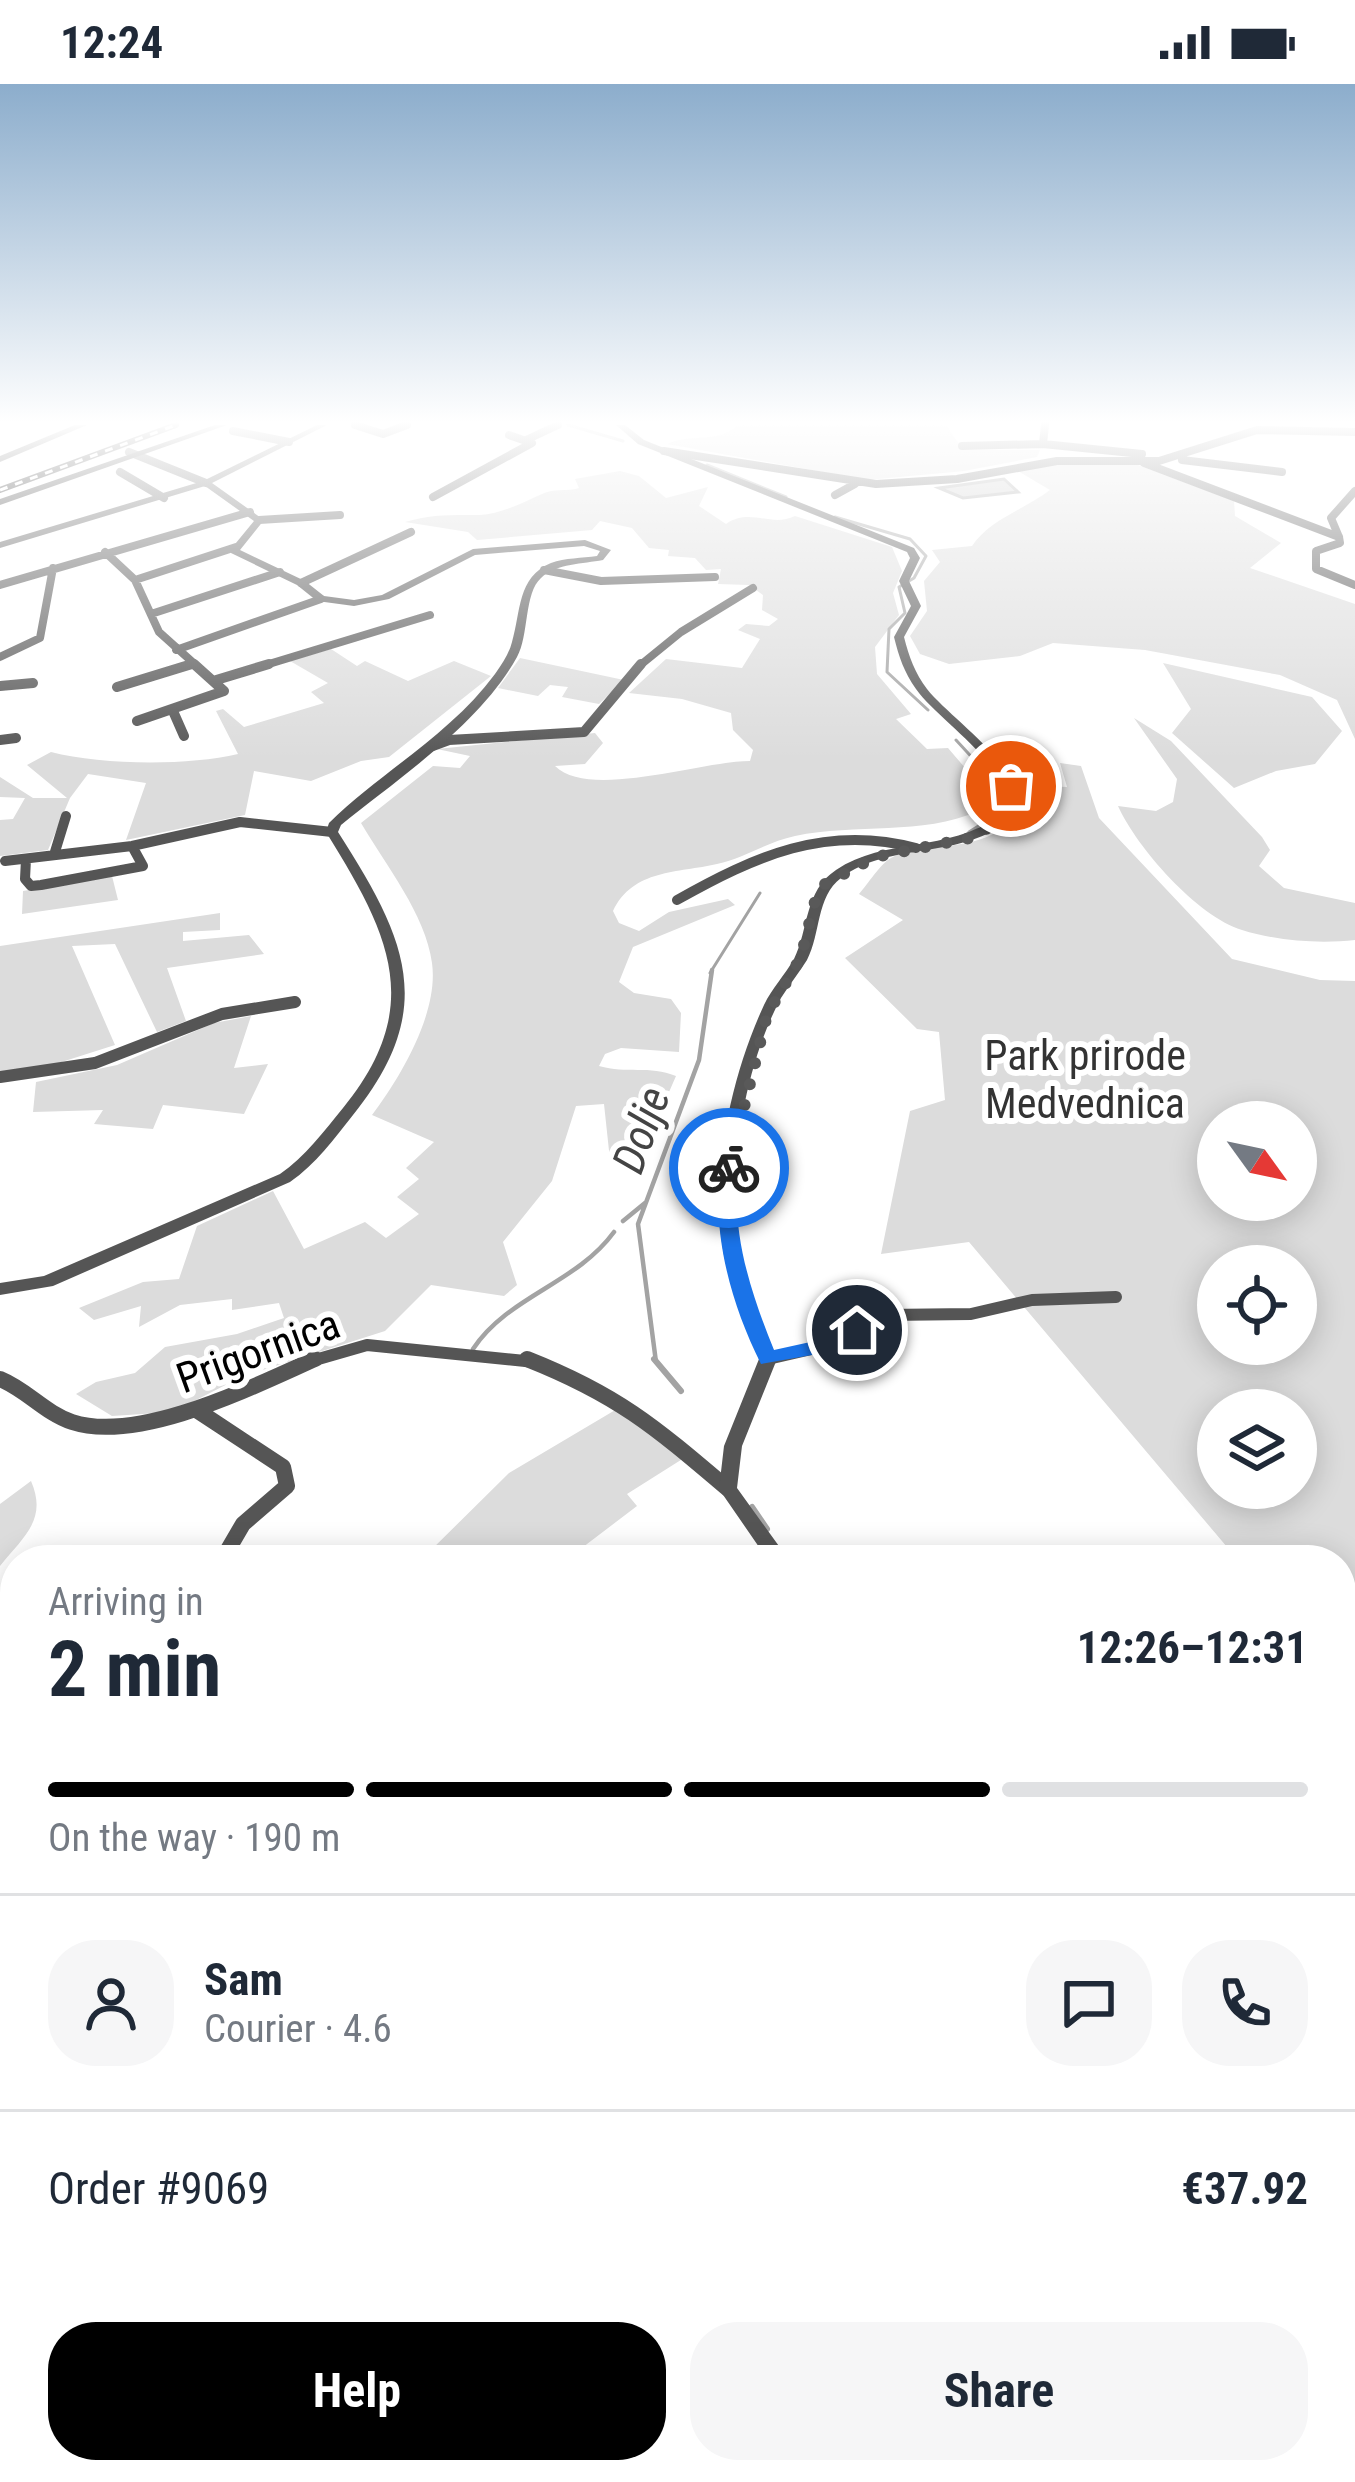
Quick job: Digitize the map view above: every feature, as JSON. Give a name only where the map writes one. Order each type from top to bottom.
[{"type":"street","points":[[0,585],[168,537]]},
{"type":"street","points":[[135,580],[236,547],[242,537]]},
{"type":"street","points":[[301,583],[400,537]]},
{"type":"street","points":[[767,1545],[728,1489],[733,1445],[768,1359],[740,1288],[725,1202],[751,1067],[772,1004],[805,948],[814,904],[825,884],[852,866],[984,832],[1005,818],[1012,800],[1002,770],[910,680],[899,642],[916,606],[905,583],[915,558],[899,542],[884,537]]},
{"type":"street","points":[[1331,537],[1355,550]]},
{"type":"street","points":[[1339,540],[1316,551],[1316,568],[1324,576],[1355,584]]},
{"type":"street","points":[[0,1289],[47,1282],[285,1178],[310,1162],[364,1096],[394,1032],[401,987],[382,911],[332,832],[334,823],[425,748],[503,672],[516,650],[529,587],[544,570],[592,561],[606,550],[566,544],[473,552],[385,598],[354,603],[321,599],[176,650]]},
{"type":"street","points":[[236,547],[238,554],[301,583],[321,599]]},
{"type":"street","points":[[105,552],[135,580],[176,650],[223,694],[137,721]]},
{"type":"street","points":[[0,657],[40,638],[53,568]]},
{"type":"street","points":[[544,570],[561,578],[651,582],[716,577]]},
{"type":"street","points":[[151,614],[280,572]]},
{"type":"street","points":[[425,748],[449,740],[584,732],[605,699],[654,651],[701,616],[753,588]]},
{"type":"street","points":[[213,681],[430,615]]},
{"type":"street","points":[[117,687],[192,664]]},
{"type":"street","points":[[0,686],[33,683]]},
{"type":"street","points":[[173,711],[184,736]]},
{"type":"street","points":[[0,740],[16,738]]},
{"type":"street","points":[[54,856],[66,816]]},
{"type":"street","points":[[5,861],[132,846],[240,822],[332,832]]},
{"type":"street","points":[[677,900],[793,842],[882,838],[916,848]]},
{"type":"street","points":[[26,859],[25,879],[31,886],[40,885],[143,866],[132,846]]},
{"type":"street","points":[[0,1077],[95,1063],[222,1014],[296,1002]]},
{"type":"street","points":[[768,1359],[829,1345],[886,1315],[971,1314],[1032,1300],[1116,1297]]},
{"type":"street","name":"Prigornica","points":[[0,1379],[76,1424],[167,1420],[315,1359],[367,1345],[527,1359],[593,1385],[632,1408],[728,1489]]},
{"type":"street","points":[[198,1411],[283,1467],[287,1486],[243,1525],[231,1545]]},
{"type":"green space","points":[[640,537],[860,537],[892,547],[902,571],[893,593],[899,615],[875,647],[877,674],[911,714],[896,719],[927,749],[948,748],[966,769],[978,811],[934,824],[795,836],[727,861],[658,875],[622,897],[613,911],[619,923],[639,931],[669,912],[728,899],[735,905],[633,947],[619,982],[634,993],[671,999],[681,1013],[679,1052],[621,1048],[605,1054],[599,1066],[676,1076],[639,1161],[610,1160],[604,1104],[576,1106],[552,1181],[503,1242],[517,1285],[504,1296],[431,1285],[385,1331],[241,1377],[173,1412],[112,1416],[76,1394],[96,1382],[135,1373],[165,1347],[237,1334],[284,1318],[279,1303],[232,1310],[232,1299],[180,1305],[139,1327],[141,1306],[94,1320],[79,1308],[143,1282],[179,1279],[197,1226],[273,1191],[304,1249],[365,1222],[386,1238],[419,1214],[397,1197],[419,1179],[406,1168],[434,1142],[372,1115],[405,1064],[423,1023],[430,1003],[432,963],[413,908],[361,823],[433,766],[460,768],[470,756],[437,749],[595,733],[603,743],[585,764],[555,766],[571,776],[593,780],[750,761],[753,750],[733,730],[731,713],[682,699],[629,693],[666,659],[742,668],[760,639],[738,630],[746,624],[769,626],[778,619],[762,610],[763,595],[749,585],[718,584],[721,569],[706,570],[695,558],[668,556],[669,550],[649,548]]},
{"type":"green space","points":[[979,537],[1271,537],[1281,543],[1250,568],[1355,604],[1355,739],[1337,700],[1280,675],[1145,650],[1053,643],[1020,656],[949,664],[920,654],[910,636],[927,611],[924,581],[940,562],[932,550],[972,546]]},
{"type":"green space","points":[[331,649],[357,666],[365,661],[408,681],[454,661],[491,676],[389,757],[361,761],[311,781],[254,771],[245,815],[126,840],[146,783],[88,774],[70,798],[48,850],[0,856],[0,820],[13,819],[25,798],[0,797],[0,777],[33,798],[67,798],[27,765],[51,752],[144,762],[238,754],[216,711],[223,709],[244,727],[324,703],[311,692],[328,683],[290,661]]},
{"type":"green space","points":[[520,658],[624,680],[599,704],[562,697],[568,687],[550,685],[538,696],[498,688]]},
{"type":"green space","points":[[1163,663],[1312,697],[1342,731],[1315,764],[1276,771],[1234,788],[1172,733],[1191,709]]},
{"type":"green space","points":[[1134,718],[1171,741],[1262,837],[1270,850],[1259,866],[1284,888],[1355,903],[1355,940],[1298,941],[1242,930],[1206,911],[1170,878],[1118,806],[1156,811],[1173,802],[1177,779]]},
{"type":"green space","name":"Park prirode Medvednica","points":[[1060,763],[1081,766],[1099,818],[1232,959],[1320,980],[1355,981],[1355,1545],[1225,1545],[969,1242],[881,1254],[910,1111],[945,1100],[939,1032],[917,1029],[845,958],[903,920],[859,894],[891,858],[988,837],[1016,810],[1022,785],[1067,787]]},
{"type":"green space","points":[[112,876],[118,900],[22,914],[23,891]]},
{"type":"green space","points":[[220,913],[220,930],[183,932],[183,941],[249,935],[264,954],[167,968],[186,1021],[157,1032],[115,944],[72,946],[115,1045],[27,1073],[0,1074],[0,946]]},
{"type":"green space","points":[[251,1016],[234,1068],[268,1064],[244,1114],[163,1105],[153,1129],[94,1124],[103,1110],[33,1112],[36,1082],[117,1065],[214,1023]]},
{"type":"green space","points":[[622,1406],[684,1458],[627,1494],[637,1506],[586,1545],[436,1545],[509,1473]]},
{"type":"green space","points":[[31,1481],[35,1517],[17,1545],[0,1545],[0,1504]]},
{"type":"waterway","name":"Dolje","points":[[903,537],[926,556],[914,578],[899,587],[905,613],[889,629],[887,672],[928,710]]},
{"type":"waterway","name":"Dolje","points":[[956,740],[990,777],[998,799],[991,818],[969,832]]},
{"type":"waterway","name":"Dolje","points":[[710,973],[760,893]]},
{"type":"waterway","name":"Dolje","points":[[656,1361],[638,1224],[699,1060],[712,970]]},
{"type":"waterway","points":[[623,1221],[645,1203]]},
{"type":"waterway","points":[[473,1349],[504,1316],[581,1265],[614,1232]]},
{"type":"waterway","name":"Dolje","points":[[656,1361],[681,1391]]},
{"type":"waterway","name":"Dolje","points":[[752,1507],[767,1529]]},
{"type":"way so far","points":[[729,1168],[767,1015],[805,948],[814,904],[825,884],[875,857],[975,837],[1005,818],[1011,786]]},
{"type":"route","points":[[729,1168],[725,1202],[740,1288],[768,1359],[829,1345],[857,1330]]}]
